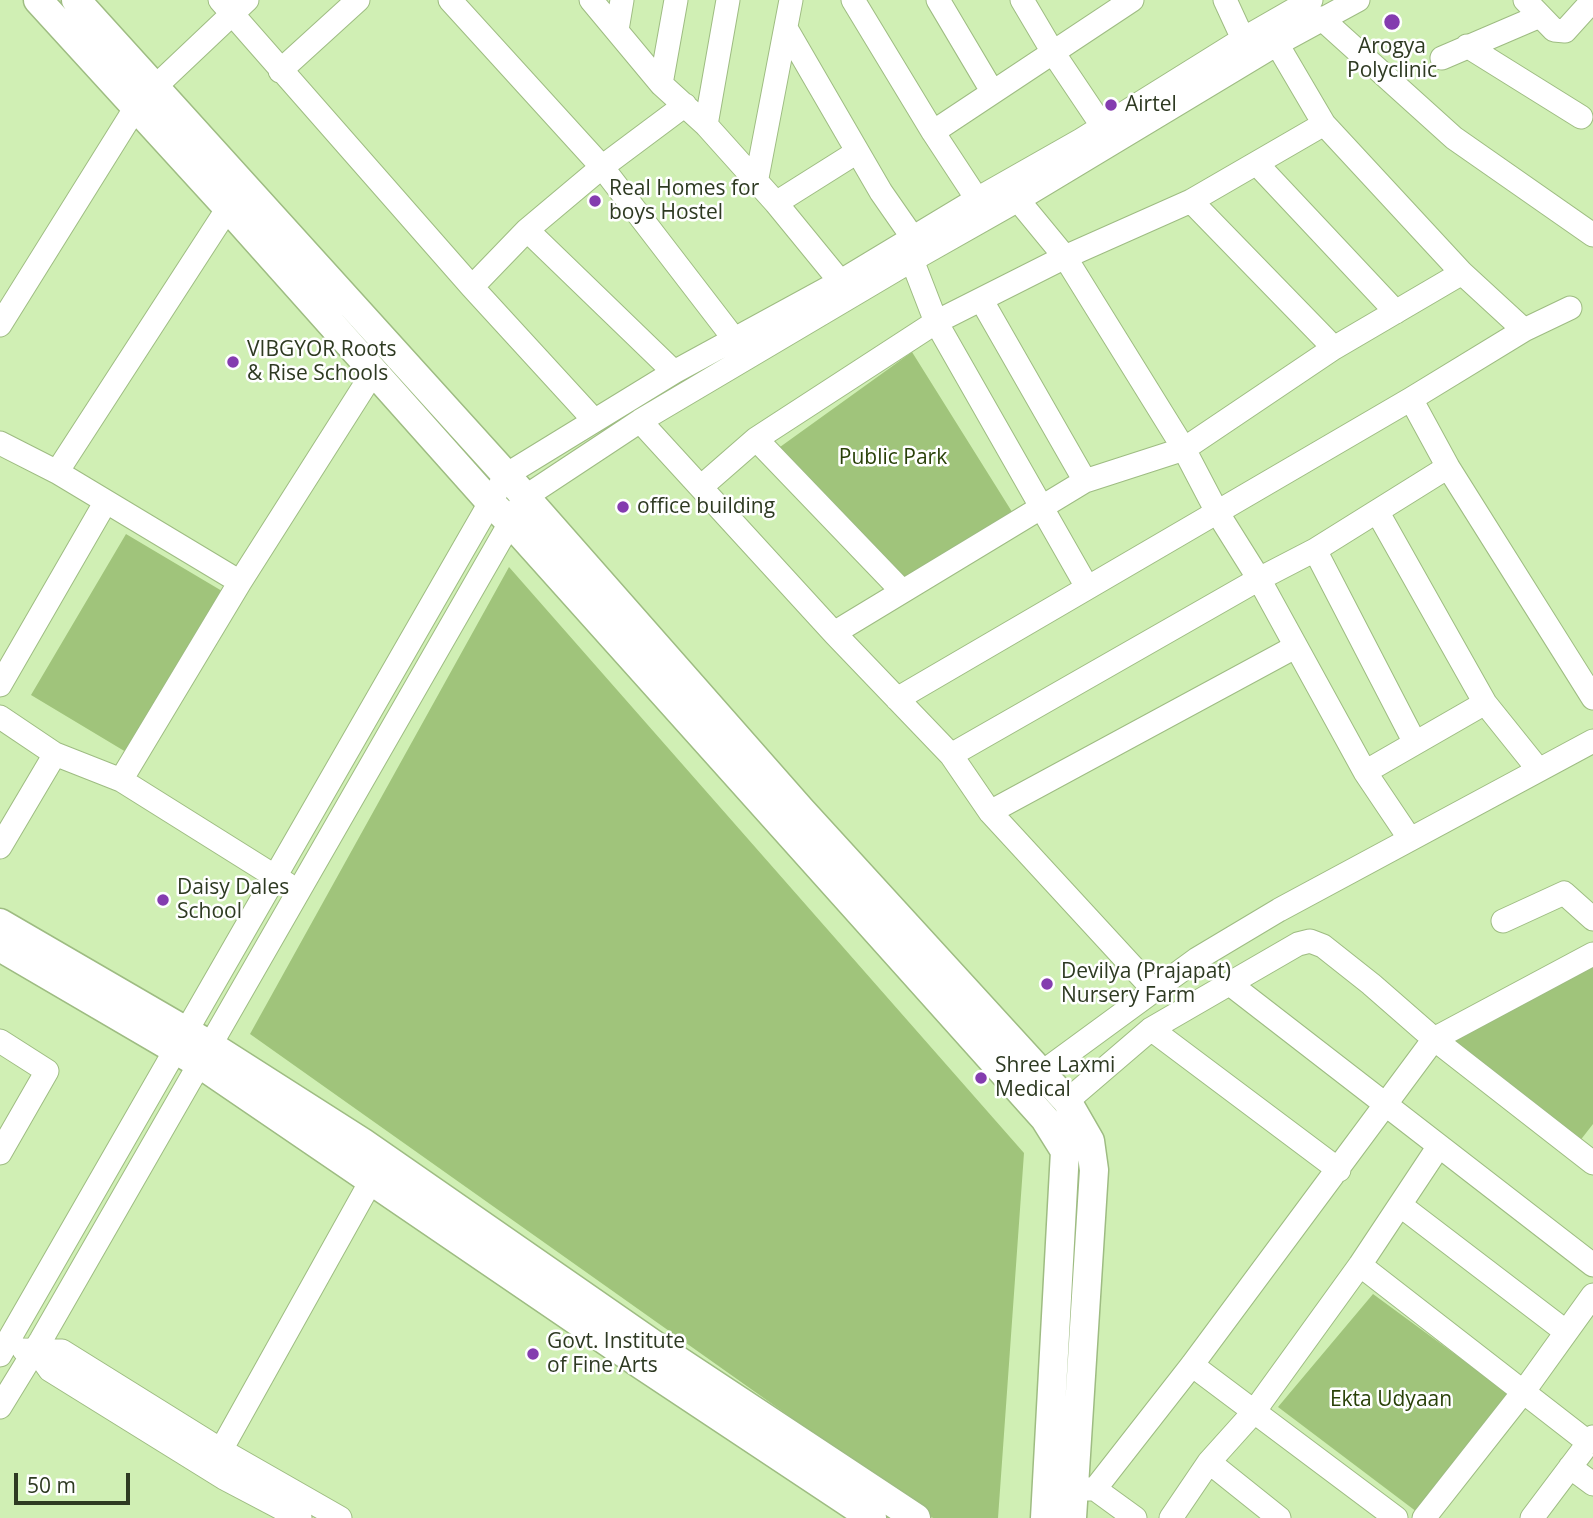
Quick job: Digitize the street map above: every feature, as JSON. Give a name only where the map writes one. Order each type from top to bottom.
[{"type":"main road","points":[[38,0],[146,97],[506,475],[801,810],[1067,1101],[1090,1141],[1094,1170],[1084,1489],[1072,1518]]},
{"type":"main road","points":[[76,0],[228,208],[1045,1119],[1065,1151],[1045,1518]]},
{"type":"main road","points":[[0,923],[180,1041]]},
{"type":"main road","points":[[0,947],[205,1054],[362,1142],[653,1344],[916,1518]]},
{"type":"main road","points":[[205,1054],[371,1181],[872,1518]]},
{"type":"street","points":[[280,71],[358,0]]},
{"type":"street","points":[[450,0],[602,167],[735,340]]},
{"type":"street","points":[[591,0],[661,83],[706,125],[776,203],[846,289]]},
{"type":"street","points":[[617,30],[622,0]]},
{"type":"street","points":[[661,83],[676,0]]},
{"type":"street","points":[[706,125],[728,0]]},
{"type":"street","points":[[756,183],[791,0]]},
{"type":"street","points":[[853,0],[933,132],[978,199]]},
{"type":"street","points":[[937,0],[992,91]]},
{"type":"street","points":[[1023,0],[1054,54],[1103,127]]},
{"type":"street","points":[[933,132],[992,91],[1054,54],[1131,0]]},
{"type":"street","points":[[1225,0],[1243,39]]},
{"type":"street","points":[[913,249],[978,199],[1103,127],[1243,39],[1316,9],[1358,0]]},
{"type":"street","points":[[1442,58],[1532,8],[1554,30],[1565,32],[1593,0]]},
{"type":"street","points":[[3,315],[146,97],[233,5],[280,71],[593,419]]},
{"type":"street","points":[[0,1407],[525,497],[846,289],[913,249],[1018,200],[1277,44],[1316,9]]},
{"type":"street","points":[[1316,9],[1454,138],[1593,235]]},
{"type":"street","points":[[787,30],[913,249],[936,322],[1087,587]]},
{"type":"street","points":[[1277,44],[1324,124],[1462,273],[1524,330]]},
{"type":"street","points":[[1467,46],[1581,117]]},
{"type":"street","points":[[472,287],[527,230],[602,167],[685,105]]},
{"type":"street","points":[[701,487],[756,439],[936,322],[1065,257],[1191,201],[1324,124]]},
{"type":"street","points":[[776,203],[857,152]]},
{"type":"street","points":[[1257,164],[1396,312]]},
{"type":"street","points":[[1018,200],[1065,257],[1184,449],[1365,772],[1410,839]]},
{"type":"street","points":[[1191,201],[1335,348]]},
{"type":"street","points":[[57,472],[228,208]]},
{"type":"street","points":[[527,230],[674,372]]},
{"type":"street","points":[[834,633],[1086,481],[1184,449],[1335,348],[1462,273]]},
{"type":"street","points":[[1,1353],[506,475],[593,419],[674,372],[735,340],[846,289]]},
{"type":"street","points":[[982,300],[1086,481]]},
{"type":"street","points":[[897,699],[1411,399],[1524,330],[1570,308]]},
{"type":"street","points":[[121,780],[240,582],[374,371]]},
{"type":"street","points":[[1411,399],[1448,467],[1593,698]]},
{"type":"street","points":[[640,421],[834,633],[951,755],[990,812],[1153,989]]},
{"type":"street","points":[[756,439],[902,591]]},
{"type":"street","points":[[0,443],[57,472],[240,582]]},
{"type":"street","points":[[951,755],[1259,579],[1315,550],[1448,467]]},
{"type":"street","points":[[0,685],[105,503]]},
{"type":"street","points":[[1378,513],[1485,703],[1538,768]]},
{"type":"street","points":[[1315,550],[1415,743]]},
{"type":"street","points":[[990,812],[1295,647]]},
{"type":"street","points":[[1365,772],[1485,703]]},
{"type":"street","points":[[0,717],[55,754],[121,780],[299,891]]},
{"type":"street","points":[[1040,1074],[1197,959],[1279,910],[1538,768],[1593,741]]},
{"type":"street","points":[[0,847],[55,754]]},
{"type":"street","points":[[1503,921],[1564,893],[1593,919]]},
{"type":"street","points":[[1067,1101],[1151,1029],[1303,941],[1317,943],[1371,984],[1434,1039],[1589,1152]]},
{"type":"street","points":[[1135,1518],[1084,1489],[1192,1365],[1434,1039],[1593,954]]},
{"type":"street","points":[[1230,984],[1593,1265]]},
{"type":"street","points":[[1151,1029],[1339,1170]]},
{"type":"street","points":[[0,1041],[47,1070],[0,1153]]},
{"type":"street","points":[[1171,1518],[1209,1462],[1254,1413],[1360,1265],[1439,1146]]},
{"type":"street","points":[[220,1450],[371,1181]]},
{"type":"street","points":[[1400,1205],[1565,1331]]},
{"type":"street","points":[[1360,1265],[1591,1440],[1532,1518]]},
{"type":"street","points":[[1424,1518],[1524,1391],[1593,1295]]},
{"type":"street","points":[[1,1353],[35,1349],[62,1351],[220,1450],[340,1518]]},
{"type":"street","points":[[35,1349],[50,1370],[223,1478],[300,1518]]},
{"type":"street","points":[[1192,1365],[1396,1518]]},
{"type":"street","points":[[1209,1462],[1279,1518]]},
{"type":"street","points":[[1570,1467],[1593,1485]]},
{"type":"green space","name":"Public Park","points":[[912,352],[1014,515],[904,577],[780,447]]},
{"type":"green space","points":[[126,534],[222,591],[126,752],[31,695]]},
{"type":"green space","points":[[509,567],[1024,1153],[998,1518],[933,1518],[250,1034]]},
{"type":"green space","points":[[1593,960],[1593,1124],[1579,1142],[1442,1042]]},
{"type":"green space","name":"Ekta Udyaan","points":[[1373,1294],[1512,1396],[1417,1512],[1278,1407]]},
{"type":"place","name":"Arogya Polyclinic","points":[[1392,22]]},
{"type":"place","name":"Airtel","points":[[1111,105]]},
{"type":"place","name":"Real Homes for boys Hostel","points":[[595,201]]},
{"type":"place","name":"VIBGYOR Roots & Rise Schools","points":[[233,362]]},
{"type":"place","name":"office building","points":[[623,507]]},
{"type":"place","name":"Daisy Dales School","points":[[163,900]]},
{"type":"place","name":"Devilya (Prajapat) Nursery Farm","points":[[1047,984]]},
{"type":"place","name":"Shree Laxmi Medical","points":[[981,1078]]},
{"type":"place","name":"Govt. Institute of Fine Arts","points":[[533,1354]]}]
